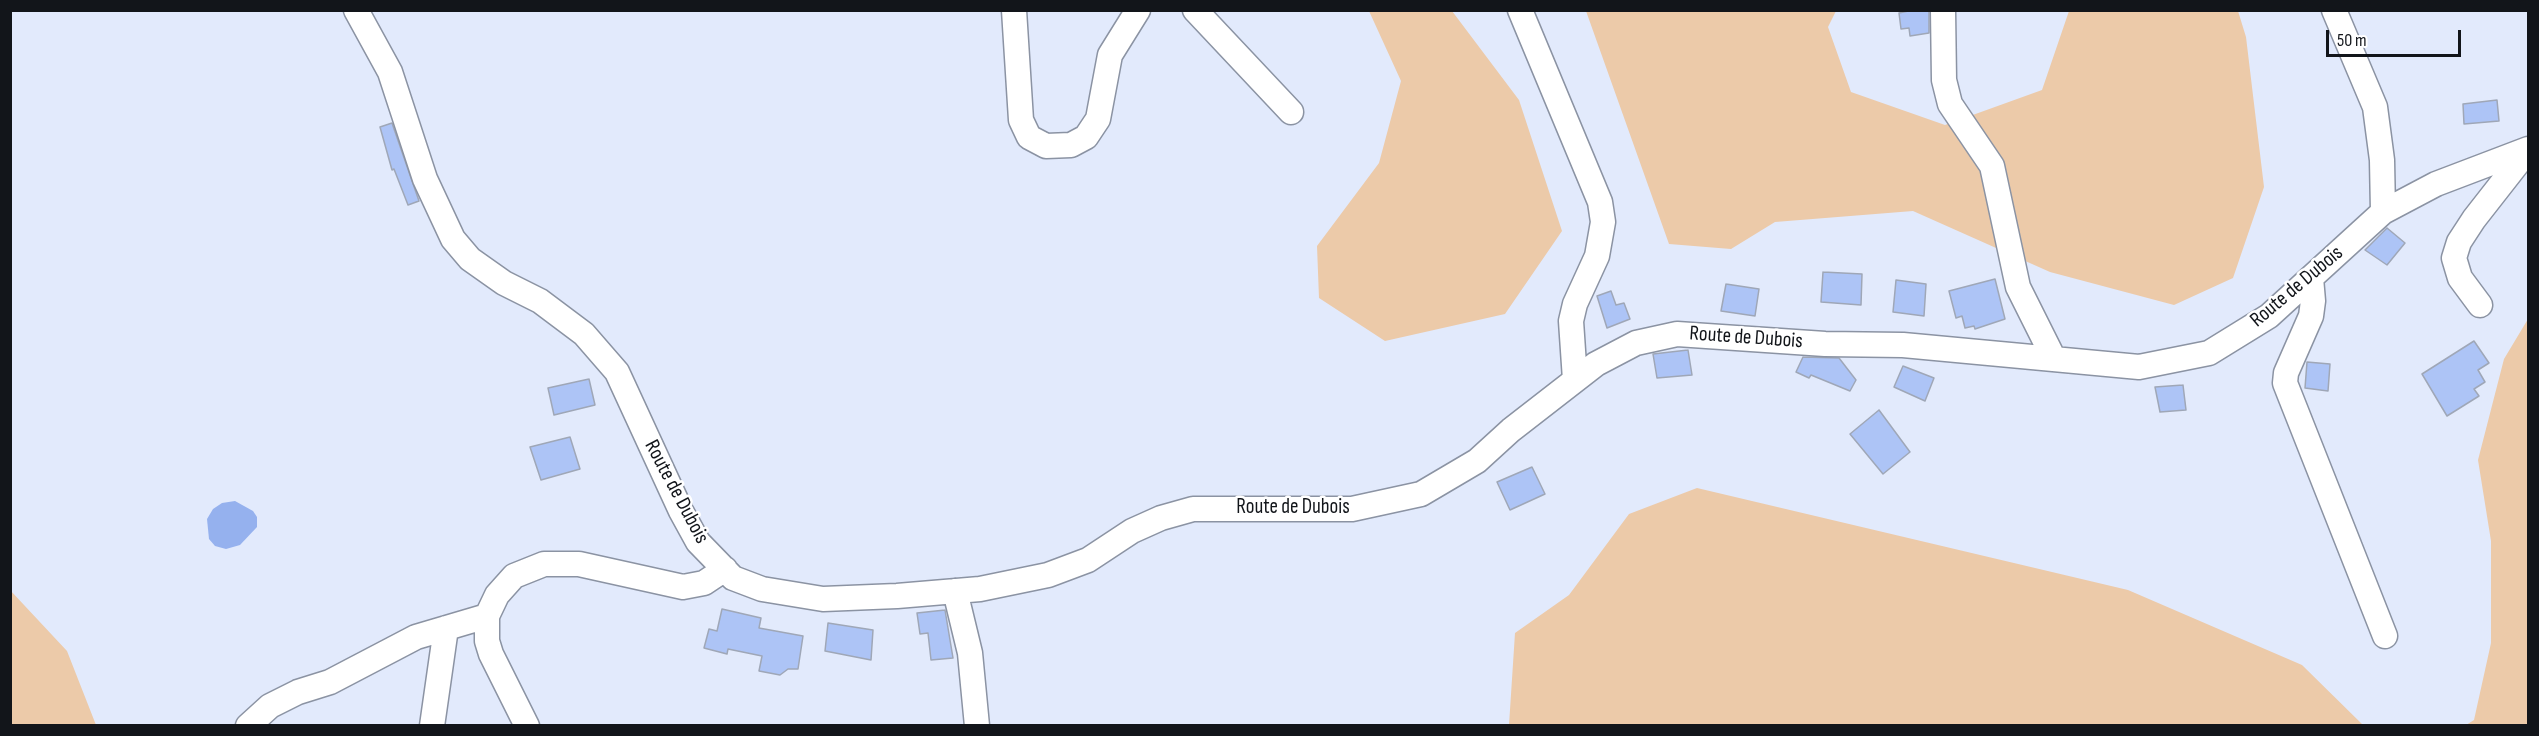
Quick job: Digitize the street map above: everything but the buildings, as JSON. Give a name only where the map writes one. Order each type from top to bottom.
[{"type":"street","name":"Route de Dubois","points":[[356,10],[390,72],[425,178],[453,239],[470,259],[504,284],[540,301],[584,334],[617,372],[681,511],[698,542],[733,578],[762,589],[823,599],[955,591],[1048,575],[1088,560],[1132,531],[1161,518],[1193,509],[1352,509],[1421,494],[1477,461],[1511,430],[1596,364],[1636,343],[1677,334],[1825,344],[1903,345],[2139,367],[2209,352],[2269,316],[2383,212],[2436,184],[2529,149]]},
{"type":"street","points":[[1014,10],[1022,120],[1029,137],[1046,146],[1071,145],[1086,137],[1098,119],[1110,55],[1138,10]]},
{"type":"street","points":[[1195,10],[1291,112]]},
{"type":"street","points":[[1520,10],[1600,202],[1603,222],[1597,256],[1575,304],[1571,321],[1575,380]]},
{"type":"street","points":[[1943,10],[1944,80],[1950,104],[1992,166],[2018,287],[2054,359]]},
{"type":"street","points":[[2334,10],[2375,107],[2382,160],[2383,212]]},
{"type":"street","points":[[2480,305],[2460,278],[2454,258],[2459,242],[2474,219],[2529,149]]},
{"type":"street","points":[[2311,278],[2313,301],[2311,316],[2286,373],[2285,383],[2292,407],[2385,636]]},
{"type":"street","points":[[527,726],[491,654],[487,616],[497,595],[514,576],[544,564],[579,564],[683,587],[704,584],[725,569]]},
{"type":"street","points":[[955,591],[970,653],[977,726]]},
{"type":"street","points":[[248,726],[270,706],[298,692],[330,682],[416,637],[487,616]]},
{"type":"street","points":[[432,726],[446,628]]},
{"type":"shaded area","points":[[1369,11],[1452,11],[1519,100],[1562,231],[1505,314],[1385,341],[1319,298],[1317,246],[1379,163],[1401,81]]},
{"type":"shaded area","points":[[1586,11],[1836,11],[1828,27],[1851,92],[1945,125],[2042,90],[2069,11],[2238,11],[2246,37],[2264,187],[2233,278],[2174,305],[2050,272],[1913,211],[1775,222],[1731,249],[1669,244]]},
{"type":"shaded area","points":[[2528,319],[2528,725],[2466,725],[2474,720],[2491,643],[2491,541],[2478,460],[2504,359]]},
{"type":"shaded area","points":[[1697,488],[2128,590],[2302,665],[2363,725],[1509,725],[1515,633],[1569,595],[1629,514]]},
{"type":"shaded area","points":[[10,590],[67,651],[96,725],[11,725]]},
{"type":"water","points":[[235,501],[253,511],[257,517],[257,527],[240,545],[226,549],[215,546],[209,539],[207,519],[213,509],[222,503]]}]
